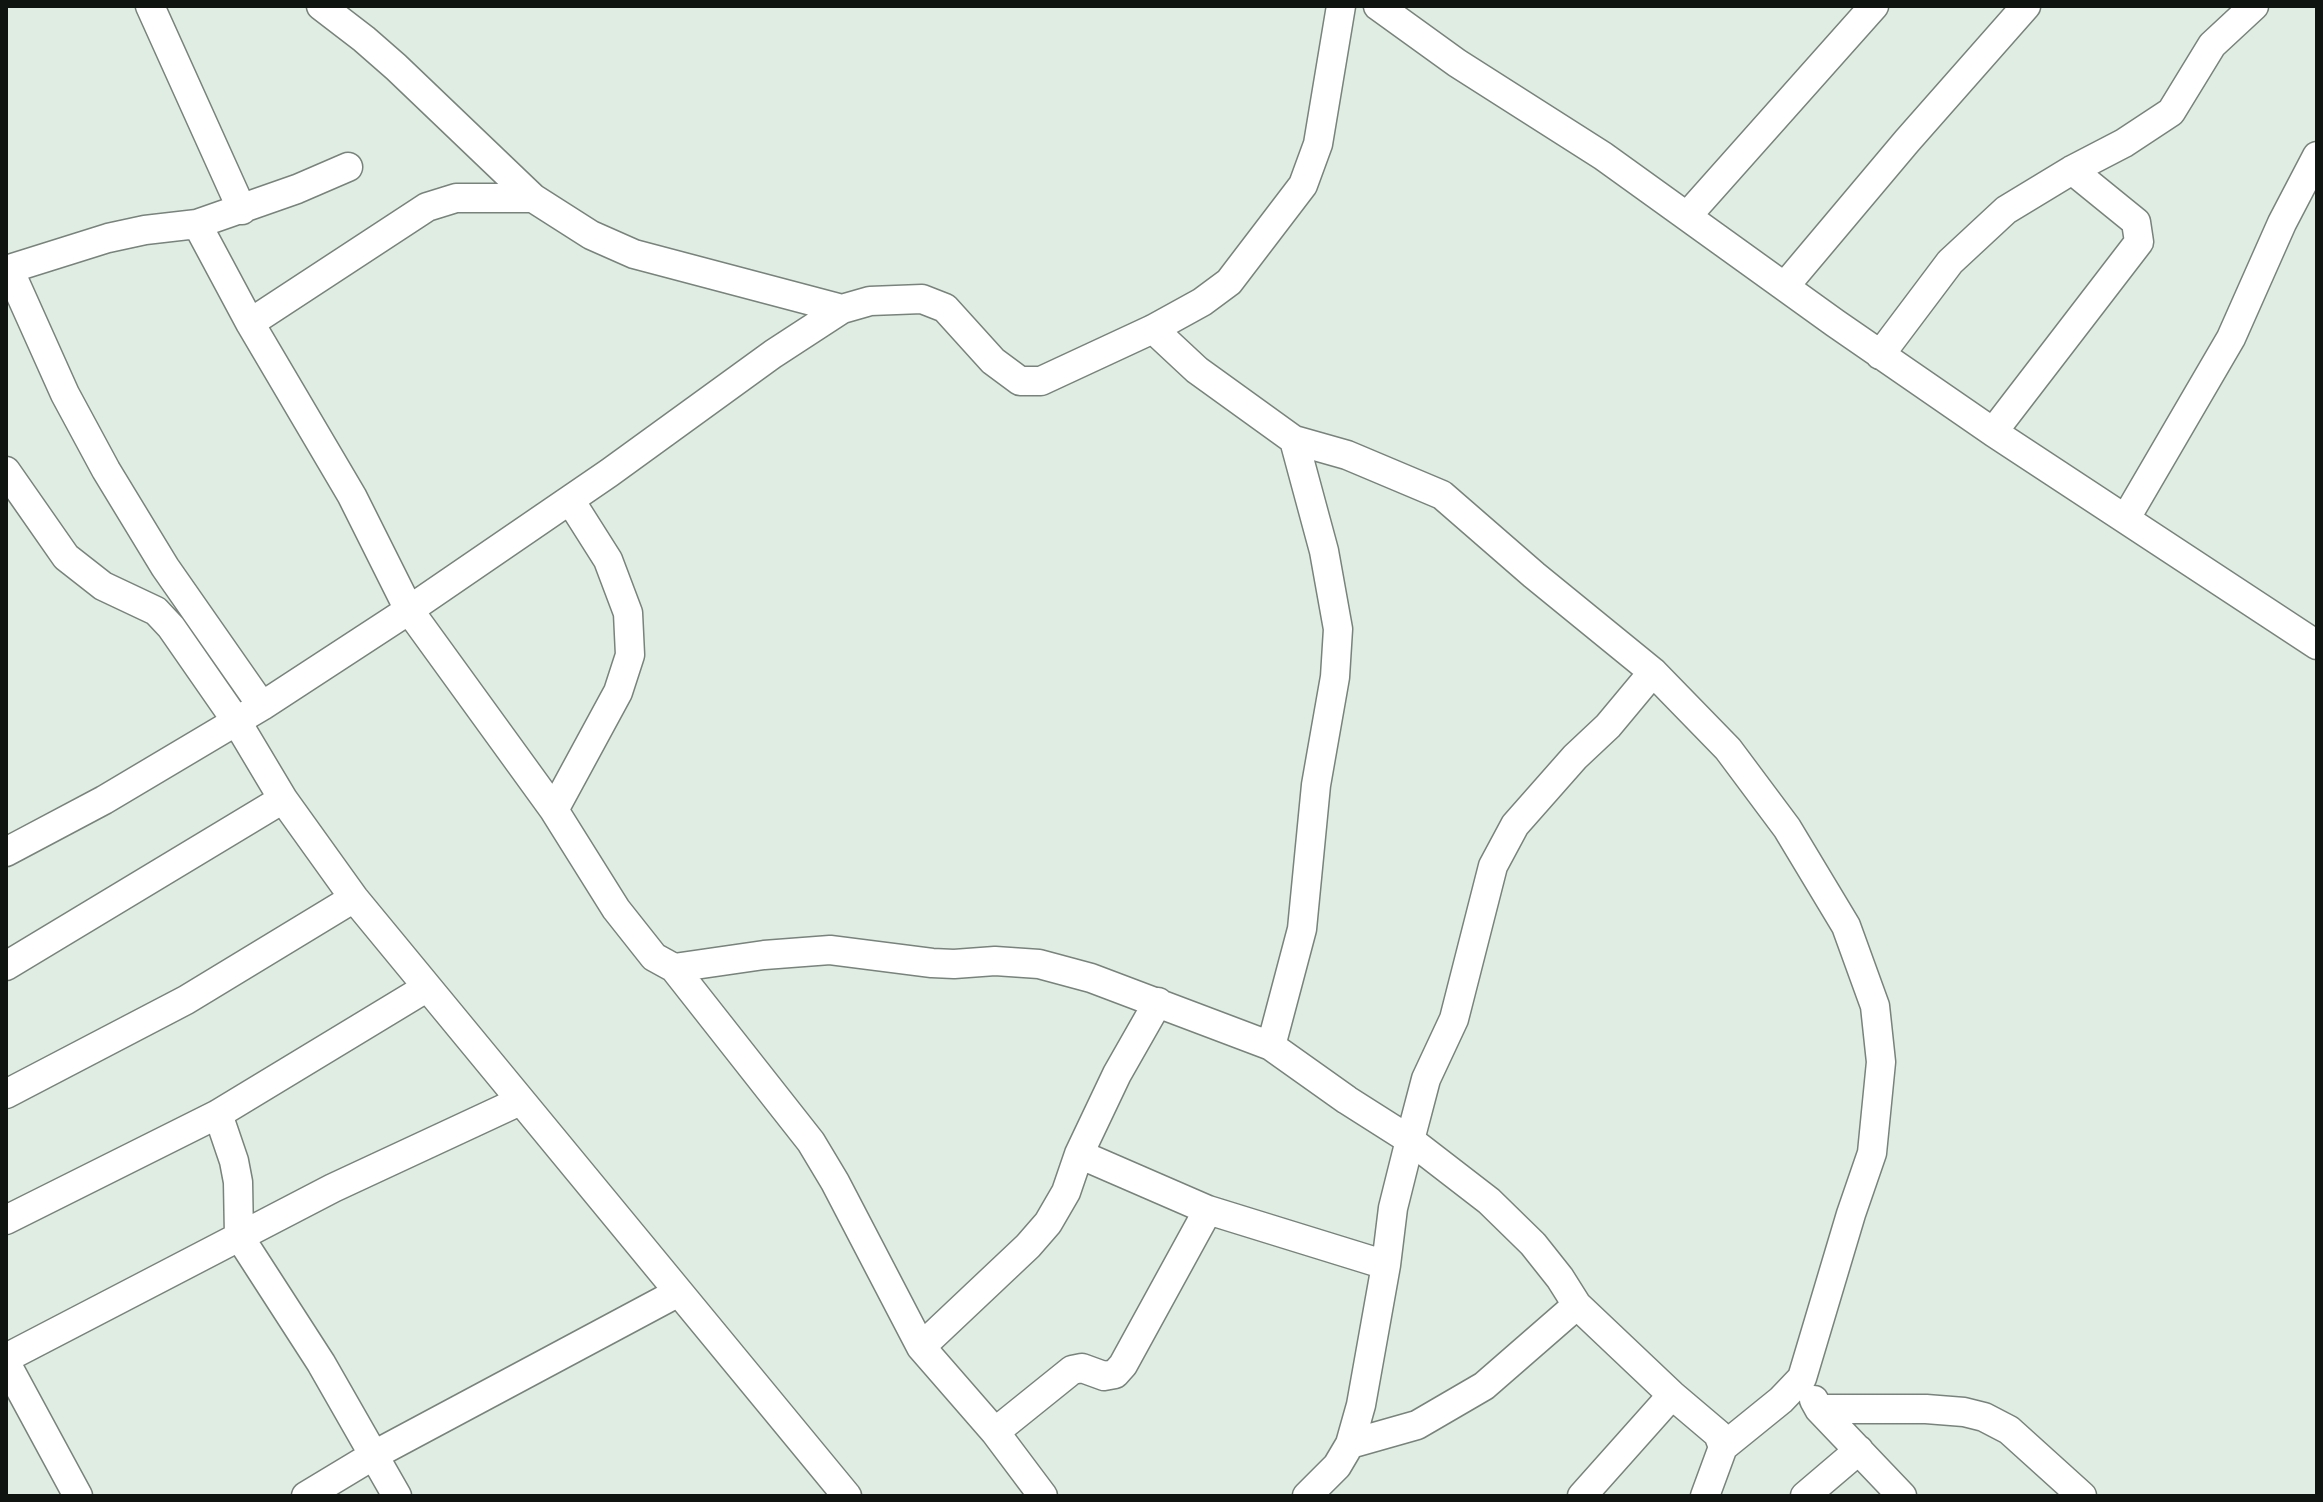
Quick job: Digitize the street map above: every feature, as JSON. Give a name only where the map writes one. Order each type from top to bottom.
[{"type":"street","points":[[150,6],[242,210]]},
{"type":"street","points":[[321,6],[396,67],[533,198],[591,235],[634,254],[842,309]]},
{"type":"street","points":[[6,852],[104,800],[262,706],[570,500],[773,354],[842,309],[870,301],[922,299],[945,308],[993,361],[1020,381],[1041,381],[1153,329],[1202,302],[1229,282],[1303,185],[1318,144],[1341,6]]},
{"type":"street","points":[[1378,6],[1457,63],[1603,156],[1880,355],[1993,432],[2317,645]]},
{"type":"street","points":[[1688,215],[1874,6]]},
{"type":"street","points":[[1785,286],[2026,6]]},
{"type":"street","points":[[1880,355],[1950,262],[2006,210],[2124,143],[2171,112],[2212,45],[2254,6]]},
{"type":"street","points":[[2126,518],[2231,338],[2282,223],[2317,156]]},
{"type":"street","points":[[262,706],[165,567],[106,470],[65,394],[7,270],[108,238],[197,224],[242,210],[348,167]]},
{"type":"street","points":[[1993,432],[2139,242],[2136,222],[2072,170]]},
{"type":"street","points":[[250,323],[427,207],[456,198],[533,198]]},
{"type":"street","points":[[197,224],[250,323],[352,496],[409,610],[554,810],[616,909],[654,957],[674,968],[811,1142],[921,1347],[995,1432],[1043,1496]]},
{"type":"street","points":[[1153,329],[1197,370],[1294,440],[1347,455],[1442,495],[1653,672],[1728,749],[1787,828],[1846,926],[1875,1006],[1881,1062],[1872,1153],[1802,1378],[1781,1400],[1723,1447],[1705,1496]]},
{"type":"street","points":[[1271,1046],[1302,929],[1316,785],[1335,677],[1338,629],[1324,551],[1294,440]]},
{"type":"street","points":[[6,471],[66,557],[103,586],[156,611],[171,627],[237,722],[283,799],[354,898],[847,1496]]},
{"type":"street","points":[[554,810],[618,692],[630,655],[628,613],[608,560],[570,500]]},
{"type":"street","points":[[1307,1496],[1337,1466],[1350,1444],[1361,1405],[1393,1208],[1426,1079],[1454,1019],[1493,866],[1515,825],[1575,757],[1608,726],[1653,672]]},
{"type":"street","points":[[6,966],[283,799]]},
{"type":"street","points":[[6,1094],[186,1000],[354,898]]},
{"type":"street","points":[[674,968],[764,955],[830,950],[943,964],[995,961],[1039,964],[1091,978],[1271,1046],[1410,1140],[1489,1201],[1533,1244],[1577,1305],[1718,1434],[1723,1447]]},
{"type":"street","points":[[6,1220],[218,1114],[426,988]]},
{"type":"street","points":[[921,1347],[1028,1246],[1048,1223],[1066,1192],[1079,1154],[1117,1074],[1158,1002]]},
{"type":"street","points":[[78,1496],[6,1361],[333,1188],[520,1101]]},
{"type":"street","points":[[218,1114],[238,1182],[239,1236],[321,1363],[397,1496]]},
{"type":"street","points":[[1079,1154],[1208,1210],[1386,1265]]},
{"type":"street","points":[[995,1432],[1072,1370],[1082,1368],[1104,1376],[1115,1374],[1123,1365],[1208,1210]]},
{"type":"street","points":[[306,1496],[374,1455],[677,1293]]},
{"type":"street","points":[[1350,1444],[1417,1425],[1484,1386],[1577,1305]]},
{"type":"street","points":[[1802,1378],[1819,1409],[1902,1496]]},
{"type":"street","points":[[1582,1496],[1672,1395]]},
{"type":"street","points":[[1819,1409],[1926,1409],[1984,1417],[2009,1430],[2069,1492]]},
{"type":"street","points":[[1805,1496],[1859,1450]]}]
